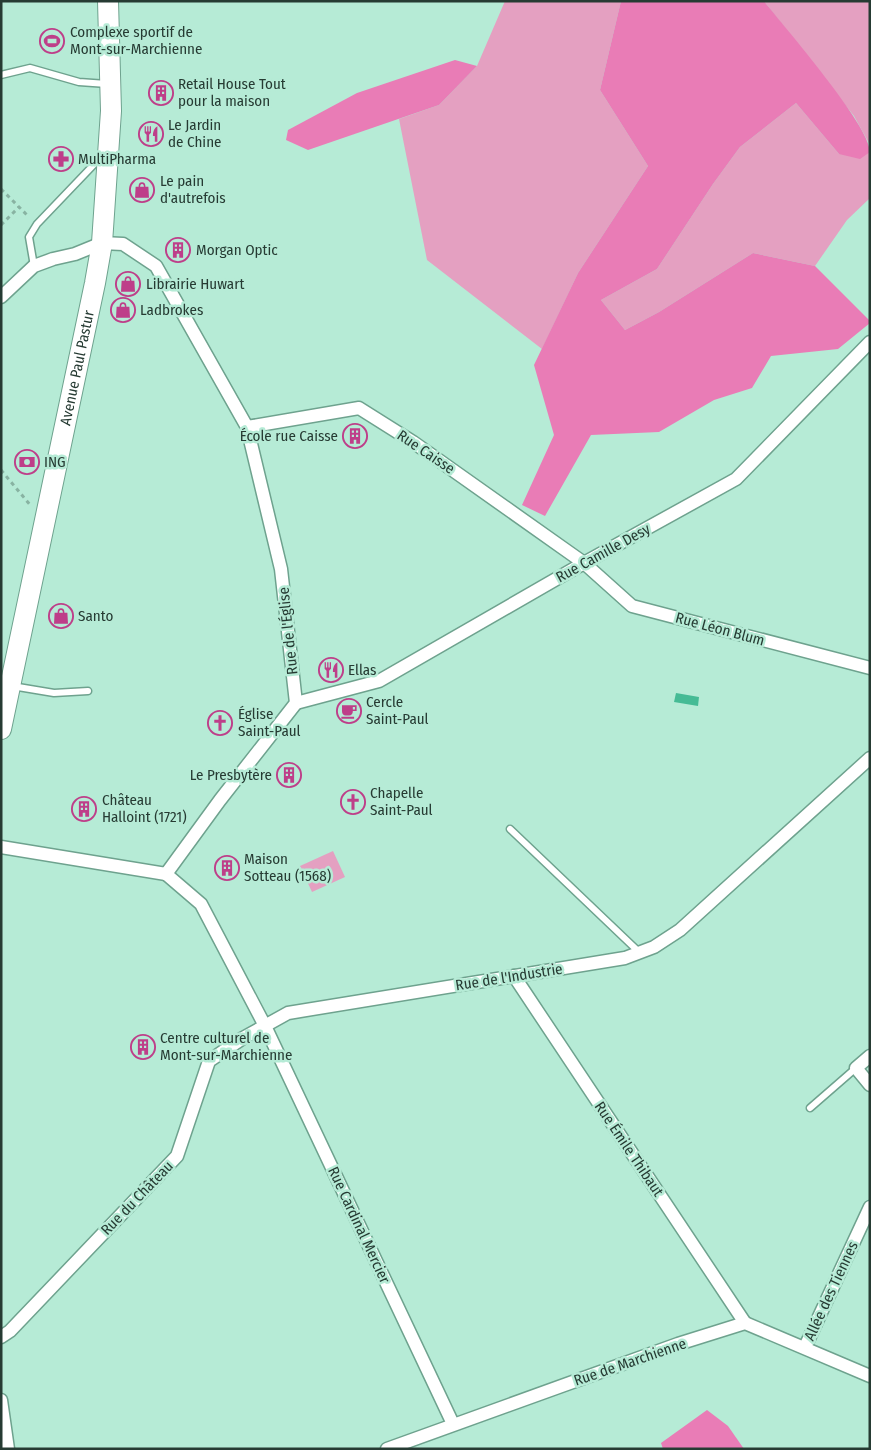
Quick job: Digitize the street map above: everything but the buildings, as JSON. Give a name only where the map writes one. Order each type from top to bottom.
[{"type":"main road","name":"Avenue Paul Pastur","points":[[1,729],[102,243],[111,111],[108,1]]},
{"type":"street","points":[[1,297],[34,266],[75,254],[102,243]]},
{"type":"street","name":"Rue de l'Église","points":[[102,243],[123,244],[156,266],[248,427],[282,569],[296,703]]},
{"type":"street","name":"Rue Camille Desy","points":[[296,703],[378,681],[736,479],[870,342]]},
{"type":"street","name":"Rue Caisse","points":[[248,427],[359,408],[413,442],[584,564]]},
{"type":"street","name":"Rue Léon Blum","points":[[584,564],[632,606],[870,668]]},
{"type":"street","points":[[166,874],[220,800],[296,703]]},
{"type":"street","name":"Rue de l'Industrie","points":[[264,1026],[288,1013],[625,958],[654,947],[680,930],[870,758]]},
{"type":"street","points":[[1,847],[166,874],[201,904],[264,1026]]},
{"type":"street","name":"Rue Émile Thibaut","points":[[514,976],[745,1323]]},
{"type":"street","name":"Rue du Château","points":[[1,1337],[10,1331],[177,1156],[209,1061],[264,1026]]},
{"type":"street","name":"Rue Cardinal Mercier","points":[[264,1026],[453,1424]]},
{"type":"street","points":[[870,1056],[856,1068],[870,1085]]},
{"type":"street","name":"Allée des Tiennes","points":[[805,1347],[870,1207]]},
{"type":"street","points":[[745,1323],[870,1376]]},
{"type":"street","name":"Rue de Marchienne","points":[[387,1449],[668,1347],[745,1323]]},
{"type":"street","points":[[1,1400],[8,1449]]},
{"type":"lane","points":[[1,75],[30,68],[79,82],[110,84]]},
{"type":"lane","points":[[34,266],[29,237],[37,224],[108,150]]},
{"type":"lane","points":[[11,686],[54,693],[88,691]]},
{"type":"lane","points":[[510,829],[640,953]]},
{"type":"lane","points":[[810,1108],[856,1068]]},
{"type":"path","points":[[1,189],[37,224]]},
{"type":"path","points":[[1,225],[19,207]]},
{"type":"path","points":[[1,470],[45,524]]},
{"type":"shaded area","points":[[505,1],[621,1],[600,90],[648,166],[578,273],[542,349],[427,260],[399,119],[439,105],[477,66]]},
{"type":"shaded area","points":[[621,1],[764,1],[842,99],[866,139],[870,152],[860,159],[839,154],[796,103],[740,147],[713,184],[657,269],[601,300],[625,330],[659,312],[753,253],[815,266],[870,323],[838,349],[771,356],[752,388],[714,400],[659,432],[591,435],[545,516],[522,505],[554,435],[534,365],[578,273],[648,166],[600,90]]},
{"type":"shaded area","points":[[764,1],[870,1],[870,145],[854,116]]},
{"type":"shaded area","points":[[455,60],[477,66],[439,105],[308,150],[286,140],[288,130],[357,93]]},
{"type":"shaded area","points":[[796,103],[839,154],[870,151],[870,198],[847,220],[815,266],[753,253],[659,312],[625,330],[601,300],[657,269],[713,184],[740,147]]},
{"type":"shaded area","points":[[676,693],[699,697],[698,706],[674,702]]},
{"type":"shaded area","points":[[333,851],[345,877],[312,892],[300,866]]},
{"type":"shaded area","points":[[707,1410],[728,1426],[744,1449],[663,1449],[661,1443]]},
{"type":"place","name":"Complexe sportif de Mont-sur-Marchienne","points":[[52,41]]},
{"type":"place","name":"Retail House Tout pour la maison","points":[[161,93]]},
{"type":"place","name":"Le Jardin de Chine","points":[[151,134]]},
{"type":"place","name":"MultiPharma","points":[[61,159]]},
{"type":"place","name":"Le pain d'autrefois","points":[[142,190]]},
{"type":"place","name":"Morgan Optic","points":[[178,250]]},
{"type":"place","name":"Librairie Huwart","points":[[128,284]]},
{"type":"place","name":"Ladbrokes","points":[[123,310]]},
{"type":"place","name":"École rue Caisse","points":[[355,436]]},
{"type":"place","name":"ING","points":[[27,462]]},
{"type":"place","name":"Santo","points":[[61,616]]},
{"type":"place","name":"Ellas","points":[[331,670]]},
{"type":"place","name":"Cercle Saint-Paul","points":[[349,711]]},
{"type":"place","name":"Église Saint-Paul","points":[[220,723]]},
{"type":"place","name":"Le Presbytère","points":[[289,775]]},
{"type":"place","name":"Chapelle Saint-Paul","points":[[353,802]]},
{"type":"place","name":"Château Halloint (1721)","points":[[84,809]]},
{"type":"place","name":"Maison Sotteau (1568)","points":[[227,868]]},
{"type":"place","name":"Centre culturel de Mont-sur-Marchienne","points":[[143,1047]]}]
